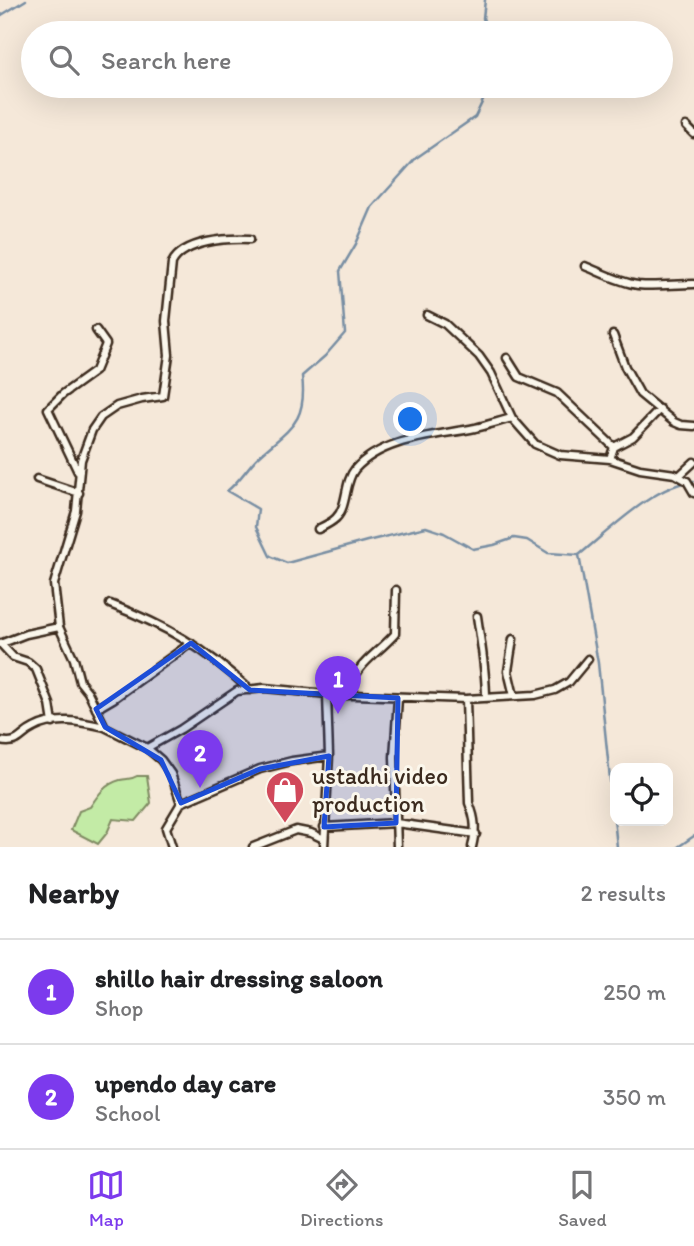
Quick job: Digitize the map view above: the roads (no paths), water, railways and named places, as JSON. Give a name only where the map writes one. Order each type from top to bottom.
[{"type":"street","points":[[685,126],[694,134]]},
{"type":"street","points":[[105,727],[80,682],[74,659],[58,627],[54,584],[68,541],[79,493],[78,474],[81,460],[92,429],[101,418],[117,406],[163,396],[169,355],[166,321],[172,263],[176,256],[202,243],[222,239],[250,239]]},
{"type":"street","points":[[584,266],[637,285],[694,284]]},
{"type":"street","points":[[428,315],[445,324],[480,356],[512,418],[525,436],[550,452],[610,459],[640,469],[680,475],[694,493]]},
{"type":"street","points":[[78,474],[48,409],[95,370],[106,344],[96,330]]},
{"type":"street","points":[[613,335],[635,388],[674,422],[694,426]]},
{"type":"street","points":[[507,358],[519,377],[557,393],[614,447]]},
{"type":"street","points":[[610,459],[614,447],[633,438],[660,410]]},
{"type":"street","points":[[318,529],[339,514],[351,475],[376,452],[391,445],[512,418]]},
{"type":"street","points":[[680,475],[694,463]]},
{"type":"street","points":[[37,479],[79,493]]},
{"type":"street","points":[[347,695],[353,676],[359,668],[395,634],[396,590]]},
{"type":"street","points":[[110,604],[152,621],[191,643],[217,660],[250,690]]},
{"type":"street","points":[[477,616],[482,661],[486,669],[486,698]]},
{"type":"street","points":[[53,723],[41,676],[33,665],[13,657],[1,644],[26,634],[58,627]]},
{"type":"street","points":[[513,639],[508,671],[514,696]]},
{"type":"street","points":[[96,709],[191,643]]},
{"type":"street","points":[[147,748],[181,729],[237,691],[264,688],[398,698],[466,699],[536,695],[555,690],[569,682],[588,659]]},
{"type":"street","points":[[324,843],[329,757],[327,694]]},
{"type":"street","points":[[397,847],[394,757],[398,698]]},
{"type":"street","points":[[466,699],[469,803],[475,818],[476,834],[472,847]]},
{"type":"street","points":[[0,741],[10,743],[20,739],[34,727],[53,723],[76,722],[105,727],[147,748],[171,774],[181,803]]},
{"type":"street","points":[[172,847],[166,828],[181,803],[260,769],[292,761],[329,757]]},
{"type":"street","points":[[324,827],[396,823],[476,834]]},
{"type":"street","points":[[253,847],[296,830],[311,833],[324,843]]},
{"type":"waterway","points":[[0,16],[26,0]]},
{"type":"waterway","points":[[484,21],[485,0]]},
{"type":"waterway","points":[[484,98],[475,117],[416,158],[372,207],[356,244],[340,271],[345,333],[325,356],[302,376],[302,405],[293,424],[227,491],[258,509],[256,527],[270,556],[287,563],[426,527],[444,533],[473,549],[514,538],[527,540],[548,553],[579,555]]},
{"type":"waterway","points":[[617,847],[598,663],[579,555],[648,500],[679,484],[694,481]]},
{"type":"waterway","points":[[678,847],[694,836]]},
{"type":"place","name":"shillo hair dressing saloon","points":[[338,714]]},
{"type":"place","name":"upendo day care","points":[[200,788]]},
{"type":"place","name":"ustadhi video production","points":[[285,824]]}]
